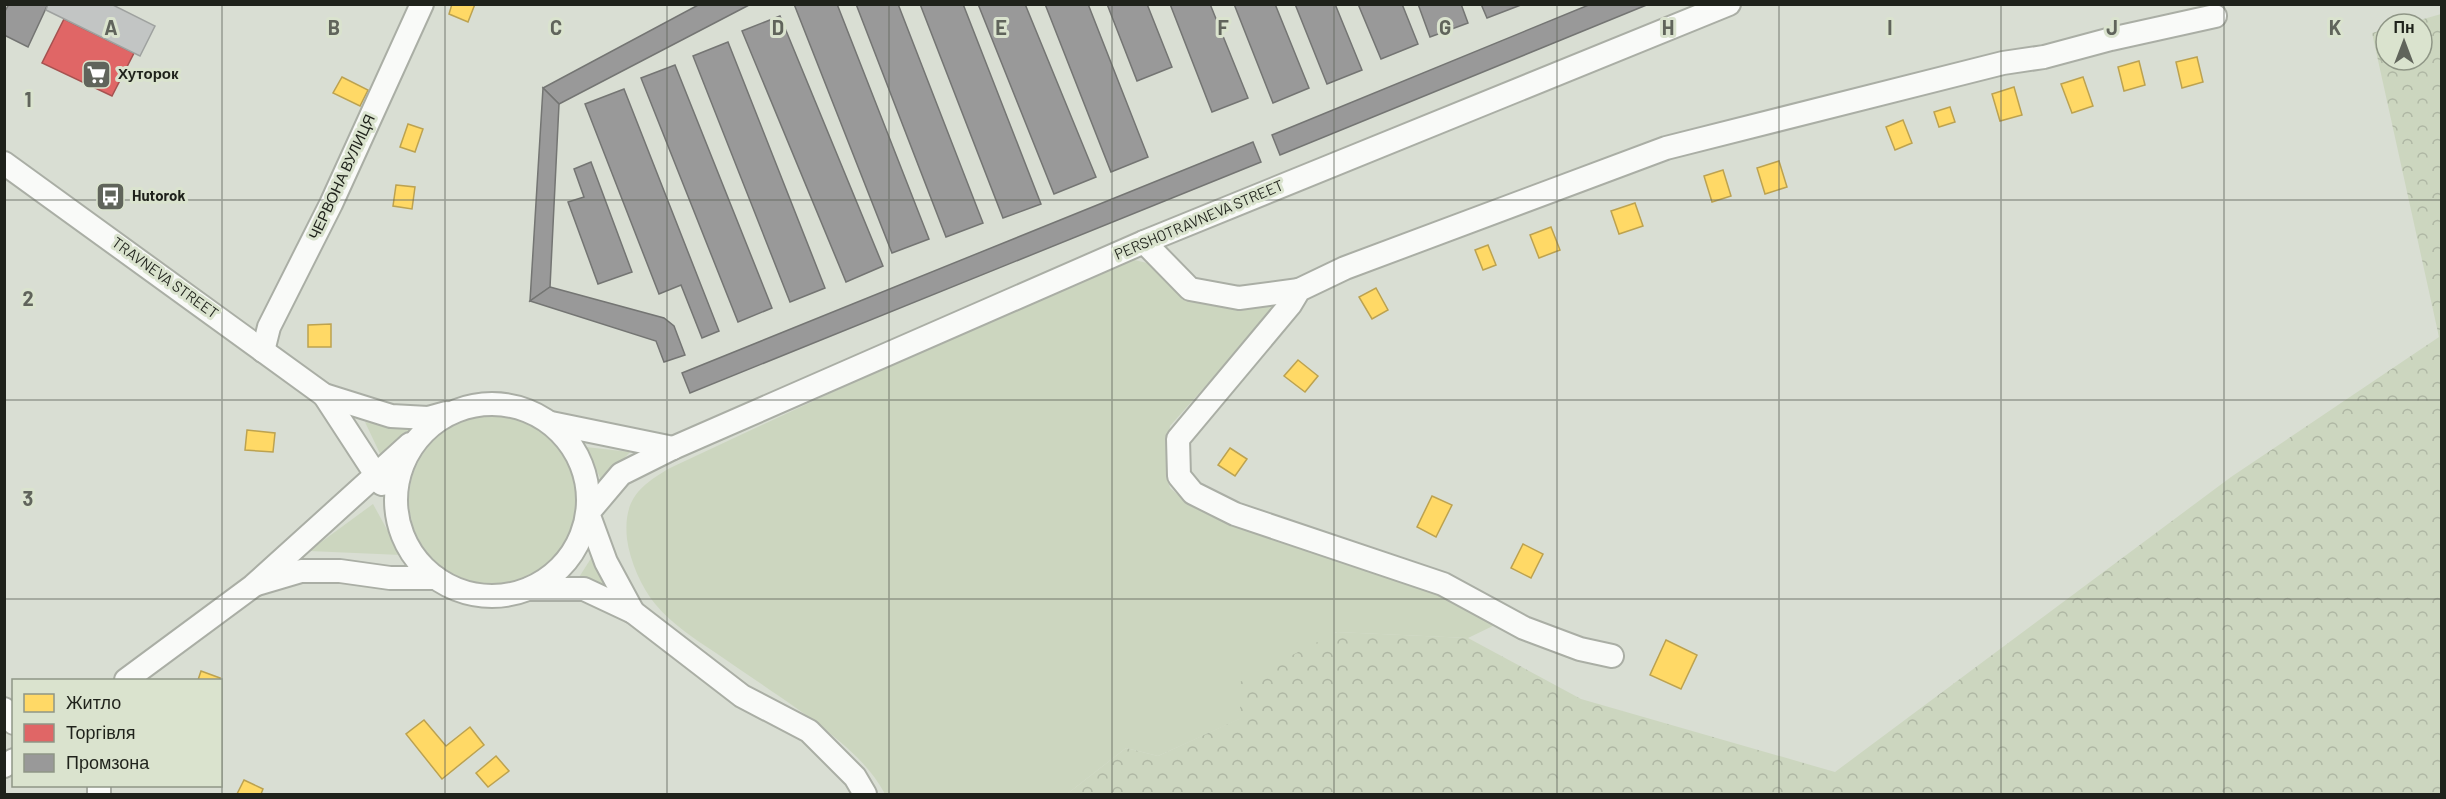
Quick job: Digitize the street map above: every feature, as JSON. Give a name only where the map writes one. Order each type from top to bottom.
[{"type":"street","name":"ЧЕРВОНА ВУЛИЦЯ","points":[[263,351],[269,327],[331,204],[422,4]]},
{"type":"street","name":"PERSHOTRAVNEVA STREET","points":[[588,513],[621,474],[674,448],[1144,242],[1729,4]]},
{"type":"street","points":[[1144,242],[1190,290],[1239,298],[1299,290],[1355,264],[1666,148],[2003,63],[2044,57],[2111,39],[2215,16]]},
{"type":"street","name":"TRAVNEVA STREET","points":[[4,163],[324,395]]},
{"type":"street","points":[[1299,290],[1290,305],[1178,439],[1179,476],[1193,493],[1235,514],[1443,584],[1524,628],[1553,640],[1612,656]]},
{"type":"street","points":[[324,395],[391,416],[428,418],[486,404],[511,405],[551,423],[579,458],[586,479],[588,513],[606,562],[633,612]]},
{"type":"street","points":[[324,395],[376,472],[396,511]]},
{"type":"street","points":[[129,679],[253,586],[376,472],[453,412]]},
{"type":"street","points":[[551,423],[674,448]]},
{"type":"street","points":[[422,434],[400,470],[396,488],[396,511],[398,522],[413,555],[436,579],[466,593],[499,596],[529,589],[584,589],[633,612],[742,696],[809,731],[855,777],[865,795]]},
{"type":"street","points":[[529,589],[558,571],[570,556],[581,538],[588,513]]},
{"type":"street","points":[[253,586],[302,572],[340,571],[390,578],[436,579]]},
{"type":"green space","points":[[2441,14],[2441,794],[1067,794],[1126,748],[1158,756],[1241,718],[1238,683],[1337,632],[1468,638],[1581,699],[1835,772],[2231,477],[2439,337],[2381,72],[2434,72],[2434,16]]},
{"type":"green space","points":[[1122,257],[1147,263],[1183,300],[1225,305],[1283,307],[1209,382],[1170,426],[1166,473],[1170,488],[1190,505],[1216,518],[1249,531],[1415,582],[1501,622],[1468,638],[1336,632],[1242,718],[1158,756],[1126,748],[1067,794],[885,794],[876,779],[852,752],[824,728],[684,631],[656,605],[641,582],[628,547],[626,525],[631,504],[642,488],[670,468]]},
{"type":"green space","points":[[493,416],[525,423],[540,430],[552,441],[563,453],[570,468],[577,500],[570,532],[563,547],[552,559],[540,570],[525,577],[493,584],[461,577],[446,570],[434,559],[423,547],[416,532],[409,500],[416,468],[423,453],[434,441],[446,430],[461,423]]},
{"type":"green space","points":[[365,422],[416,430],[383,460]]},
{"type":"green space","points":[[586,447],[630,452],[602,482]]},
{"type":"green space","points":[[373,504],[401,555],[309,551]]},
{"type":"green space","points":[[595,552],[606,585],[576,582]]},
{"type":"building: Житло","points":[[452,4],[475,4],[468,22],[449,14]]},
{"type":"building: Житло","points":[[2197,57],[2203,82],[2182,88],[2176,62]]},
{"type":"building: Житло","points":[[2139,61],[2145,85],[2124,91],[2118,67]]},
{"type":"building: Житло","points":[[342,77],[368,90],[360,106],[333,93]]},
{"type":"building: Житло","points":[[2083,77],[2093,106],[2072,113],[2061,84]]},
{"type":"building: Житло","points":[[2014,87],[2022,115],[2000,121],[1992,94]]},
{"type":"building: Житло","points":[[1950,107],[1955,122],[1939,127],[1934,112]]},
{"type":"building: Житло","points":[[1903,120],[1912,143],[1895,150],[1886,127]]},
{"type":"building: Житло","points":[[408,124],[423,129],[415,152],[400,147]]},
{"type":"building: Житло","points":[[1779,161],[1787,187],[1765,194],[1757,168]]},
{"type":"building: Житло","points":[[1723,170],[1731,196],[1712,202],[1704,176]]},
{"type":"building: Житло","points":[[396,185],[415,187],[412,209],[393,206]]},
{"type":"building: Житло","points":[[1635,203],[1643,226],[1619,234],[1611,211]]},
{"type":"building: Житло","points":[[1551,227],[1560,250],[1539,258],[1530,235]]},
{"type":"building: Житло","points":[[1488,245],[1496,265],[1483,270],[1475,250]]},
{"type":"building: Житло","points":[[1376,288],[1388,310],[1372,319],[1359,297]]},
{"type":"building: Житло","points":[[331,324],[331,347],[308,347],[308,325]]},
{"type":"building: Житло","points":[[1298,360],[1318,376],[1305,392],[1284,376]]},
{"type":"building: Житло","points":[[247,430],[275,433],[273,452],[245,450]]},
{"type":"building: Житло","points":[[1230,448],[1247,459],[1235,476],[1218,465]]},
{"type":"building: Житло","points":[[1432,496],[1452,505],[1436,537],[1417,527]]},
{"type":"building: Житло","points":[[1523,544],[1543,554],[1531,578],[1511,568]]},
{"type":"building: Житло","points":[[1666,640],[1697,655],[1681,689],[1650,675]]},
{"type":"building: Житло","points":[[201,671],[220,678],[220,679],[198,679]]},
{"type":"building: Житло","points":[[424,720],[446,746],[470,727],[484,745],[442,779],[406,734]]},
{"type":"building: Житло","points":[[496,756],[509,771],[488,787],[476,773]]},
{"type":"building: Житло","points":[[244,780],[263,789],[261,794],[237,794]]},
{"type":"building: Торгівля","points":[[64,19],[134,53],[112,96],[42,63]]},
{"type":"building: Промзона","points":[[9,4],[48,4],[28,47],[4,35],[4,13]]},
{"type":"building: Промзона","points":[[700,4],[751,4],[559,104],[543,88]]},
{"type":"building: Промзона","points":[[794,4],[837,4],[929,239],[892,253]]},
{"type":"building: Промзона","points":[[856,4],[898,4],[983,223],[946,237]]},
{"type":"building: Промзона","points":[[920,4],[963,4],[1041,204],[1003,218]]},
{"type":"building: Промзона","points":[[978,4],[1025,4],[1096,177],[1054,194]]},
{"type":"building: Промзона","points":[[1045,4],[1088,4],[1148,157],[1111,172]]},
{"type":"building: Промзона","points":[[1107,4],[1147,4],[1172,67],[1137,81]]},
{"type":"building: Промзона","points":[[1170,4],[1210,4],[1248,98],[1212,112]]},
{"type":"building: Промзона","points":[[1234,4],[1275,4],[1309,88],[1273,103]]},
{"type":"building: Промзона","points":[[1295,4],[1335,4],[1362,70],[1327,84]]},
{"type":"building: Промзона","points":[[1358,4],[1402,4],[1418,44],[1381,59]]},
{"type":"building: Промзона","points":[[1418,4],[1461,4],[1468,23],[1430,37]]},
{"type":"building: Промзона","points":[[1481,4],[1521,4],[1521,5],[1487,18]]},
{"type":"building: Промзона","points":[[1591,4],[1649,4],[1280,155],[1272,135]]},
{"type":"building: Промзона","points":[[780,16],[883,266],[846,282],[742,31]]},
{"type":"building: Промзона","points":[[728,42],[825,288],[790,302],[693,56]]},
{"type":"building: Промзона","points":[[675,65],[772,308],[738,322],[641,78]]},
{"type":"building: Промзона","points":[[543,88],[559,104],[550,287],[530,301]]},
{"type":"building: Промзона","points":[[624,89],[719,331],[702,338],[681,285],[659,294],[585,104]]},
{"type":"building: Промзона","points":[[1253,142],[1261,162],[690,393],[682,373]]},
{"type":"building: Промзона","points":[[591,162],[632,272],[598,284],[568,202],[584,197],[574,169]]},
{"type":"building: Промзона","points":[[550,287],[664,318],[674,326],[685,355],[664,362],[656,341],[530,301]]},
{"type":"building: Інше","points":[[48,4],[111,4],[155,26],[140,56],[46,10]]},
{"type":"place","name":"Хуторок","points":[[97,74]]},
{"type":"place","name":"Hutorok","points":[[111,196]]}]
